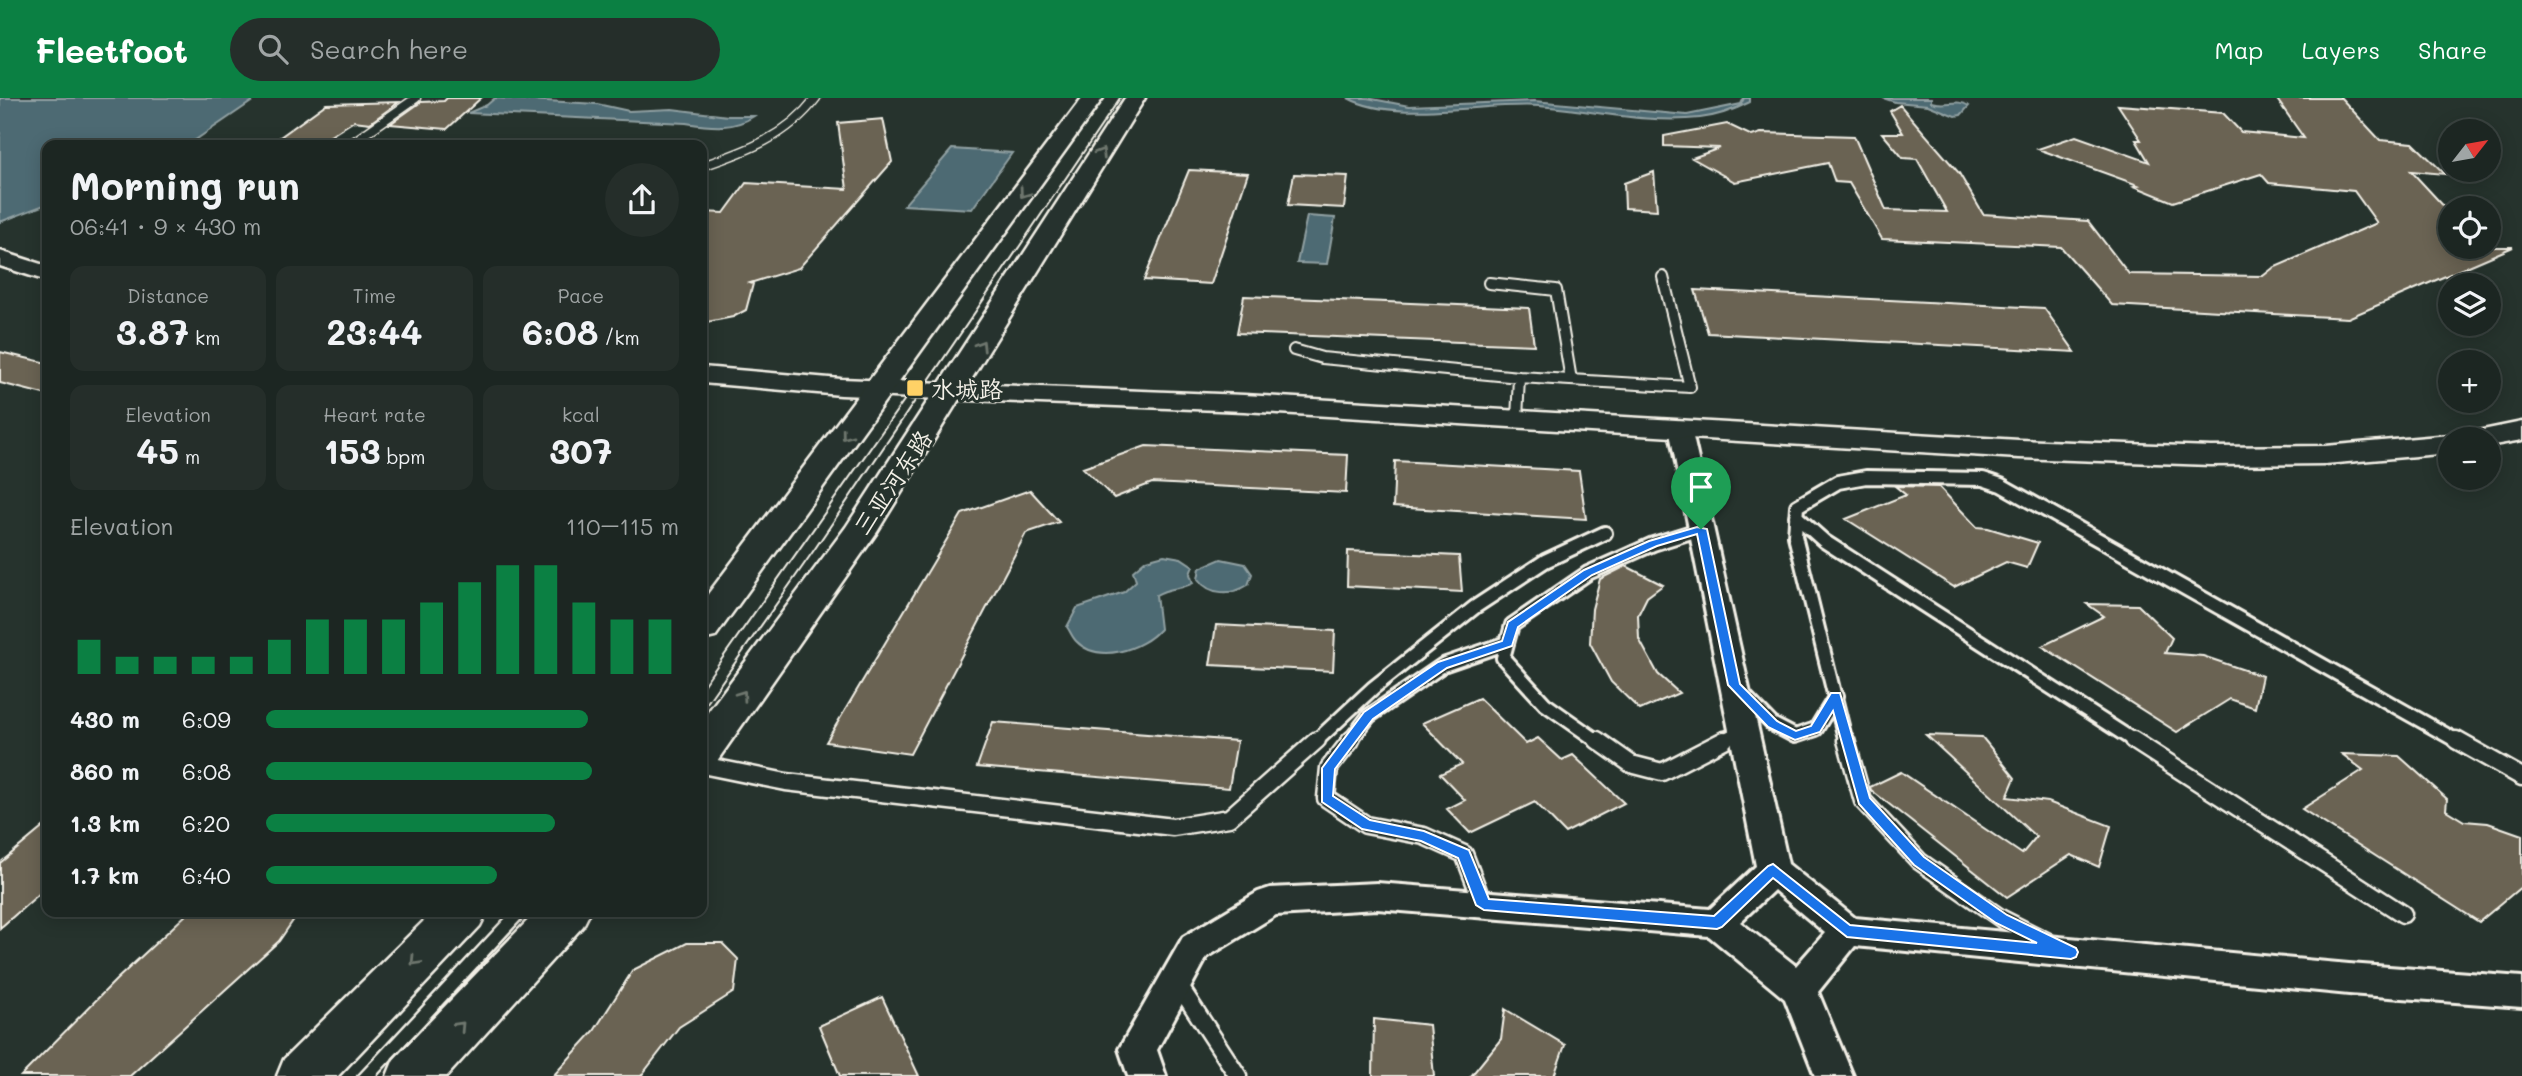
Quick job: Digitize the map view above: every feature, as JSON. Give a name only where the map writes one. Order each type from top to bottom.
[{"type":"main road","points":[[707,621],[881,389],[1093,98]]},
{"type":"main road","name":"三亚河东路","points":[[707,743],[860,532],[1135,98]]},
{"type":"main road","points":[[303,1076],[458,917]]},
{"type":"main road","points":[[413,1076],[561,917]]},
{"type":"street","points":[[0,258],[42,272]]},
{"type":"street","points":[[707,375],[881,389],[1168,399],[2019,449],[2211,456],[2325,455],[2438,445]]},
{"type":"street","points":[[1681,428],[1773,870],[1847,931],[2349,979],[2522,992]]},
{"type":"street","points":[[2501,435],[2522,431]]},
{"type":"street","points":[[1717,923],[1773,870]]},
{"type":"street","points":[[1147,1076],[1138,1049],[1195,947],[1270,902],[1377,896],[1717,923],[1799,989],[1834,1076]]},
{"type":"street","points":[[1799,989],[1847,931]]},
{"type":"lane","points":[[356,140],[416,98]]},
{"type":"lane","points":[[707,164],[754,149],[795,126],[816,98]]},
{"type":"lane","points":[[1294,350],[1322,358],[1518,377],[1690,387],[1663,276]]},
{"type":"lane","points":[[1489,283],[1556,290],[1571,380]]},
{"type":"lane","points":[[1517,419],[1518,377]]},
{"type":"lane","points":[[2071,952],[2002,919],[1919,861],[1863,800],[1795,536],[1797,506],[1838,482],[1866,477],[1983,479],[2001,485],[2522,777]]},
{"type":"lane","points":[[1796,516],[1824,541],[2403,914]]},
{"type":"lane","points":[[1701,529],[1653,544],[1588,573],[1512,625],[1503,658],[1545,704],[1631,764],[1662,772],[1744,730]]},
{"type":"lane","points":[[707,766],[786,782],[1173,827],[1228,818],[1276,778],[1373,688],[1475,607],[1545,561],[1605,533]]},
{"type":"lane","points":[[1484,905],[1464,854],[1424,836],[1366,825],[1326,798],[1329,768],[1369,716],[1443,665],[1507,643]]},
{"type":"lane","points":[[1734,685],[1772,724],[1795,736],[1816,729],[1836,696]]},
{"type":"lane","points":[[1176,981],[1238,1076]]},
{"type":"water","points":[[0,98],[257,98],[195,140],[42,140],[42,206],[0,222]]},
{"type":"water","points":[[495,98],[597,104],[629,111],[672,109],[728,116],[754,116],[738,124],[713,126],[468,113],[487,105]]},
{"type":"water","points":[[1348,98],[1367,98],[1409,106],[1534,101],[1687,115],[1741,104],[1744,98],[1750,98],[1750,102],[1707,117],[1660,119],[1539,106],[1390,110],[1368,106]]},
{"type":"water","points":[[1883,98],[1931,98],[1931,102],[1969,106],[1961,115],[1955,116],[1928,105],[1895,102]]},
{"type":"water","points":[[952,149],[1012,153],[972,209],[904,205]]},
{"type":"water","points":[[1307,216],[1335,218],[1327,264],[1297,263]]},
{"type":"water","points":[[1164,555],[1181,558],[1193,566],[1190,574],[1193,583],[1156,595],[1160,629],[1142,643],[1120,652],[1096,652],[1076,641],[1067,627],[1077,608],[1124,592],[1136,581],[1133,571],[1146,560]]},
{"type":"water","points":[[1221,559],[1245,564],[1252,574],[1248,585],[1235,591],[1221,592],[1203,585],[1198,579],[1200,568]]},
{"type":"building","points":[[447,98],[481,98],[447,129],[390,124],[421,102],[444,101]]},
{"type":"building","points":[[2276,98],[2341,98],[2380,140],[2413,143],[2438,167],[2438,173],[2411,171],[2438,200],[2438,259],[2485,259],[2453,273],[2438,273],[2438,279],[2348,318],[2112,305],[2061,247],[1882,239],[1849,183],[1835,182],[1828,163],[1735,182],[1692,158],[1720,148],[1664,146],[1664,136],[1727,124],[1752,136],[1761,133],[1854,136],[1886,210],[1947,212],[1917,159],[1903,158],[1882,133],[1903,133],[1890,111],[1900,105],[1959,173],[1983,214],[2088,221],[2129,274],[2263,276],[2273,268],[2377,223],[2354,191],[2269,183],[2261,174],[2173,202],[2134,186],[2138,185],[2038,149],[2076,136],[2149,162],[2136,140],[2141,140],[2118,105],[2223,113],[2241,132],[2304,138]]},
{"type":"building","points":[[399,102],[370,123],[354,121],[324,140],[276,140],[326,104]]},
{"type":"building","points":[[883,119],[892,162],[799,268],[750,283],[753,284],[746,310],[733,317],[707,322],[707,212],[724,213],[746,183],[847,189],[838,123]]},
{"type":"building","points":[[1189,170],[1248,173],[1211,284],[1144,280]]},
{"type":"building","points":[[1654,172],[1657,210],[1625,208],[1624,183]]},
{"type":"building","points":[[1294,174],[1348,176],[1344,208],[1288,205]]},
{"type":"building","points":[[2501,247],[2513,247],[2501,252]]},
{"type":"building","points":[[1695,290],[2044,308],[2075,352],[1708,333]]},
{"type":"building","points":[[1244,296],[1529,308],[1534,345],[1237,333]]},
{"type":"building","points":[[0,352],[42,362],[42,394],[0,383]]},
{"type":"building","points":[[1146,446],[1348,455],[1346,493],[1152,483],[1114,498],[1083,468]]},
{"type":"building","points":[[1395,461],[1579,471],[1586,519],[1393,507]]},
{"type":"building","points":[[1895,486],[1939,487],[1977,527],[2038,543],[2027,568],[2006,562],[1954,587],[1846,519],[1906,495]]},
{"type":"building","points":[[1030,490],[1059,522],[1026,533],[910,754],[826,742],[962,514]]},
{"type":"building","points":[[1348,551],[1459,556],[1462,592],[1347,586]]},
{"type":"building","points":[[1626,566],[1663,585],[1647,597],[1638,615],[1639,639],[1658,674],[1679,693],[1640,710],[1611,682],[1590,643],[1592,609],[1600,579]]},
{"type":"building","points":[[2087,604],[2138,605],[2172,638],[2165,653],[2203,656],[2262,676],[2255,708],[2230,699],[2177,732],[2042,646],[2104,616]]},
{"type":"building","points":[[1216,625],[1335,631],[1333,671],[1210,665]]},
{"type":"building","points":[[1479,698],[1526,744],[1538,738],[1562,760],[1573,755],[1624,803],[1565,833],[1535,802],[1470,833],[1447,809],[1465,800],[1440,774],[1462,764],[1422,723]]},
{"type":"building","points":[[993,722],[1237,741],[1229,788],[977,767]]},
{"type":"building","points":[[1926,735],[1982,737],[2015,778],[2007,797],[2048,802],[2111,826],[2099,867],[2071,855],[2007,897],[1871,790],[1870,787],[1901,772],[2022,854],[2036,837]]},
{"type":"building","points":[[2342,754],[2399,756],[2447,799],[2446,810],[2464,821],[2488,823],[2522,835],[2522,886],[2479,922],[2302,809],[2363,770]]},
{"type":"building","points":[[42,828],[42,891],[0,928],[0,863]]},
{"type":"building","points":[[184,917],[296,917],[279,941],[130,1076],[21,1076],[116,980]]},
{"type":"building","points":[[687,943],[722,943],[738,959],[734,992],[679,1027],[641,1076],[553,1076],[594,1031],[633,970]]},
{"type":"building","points":[[882,997],[919,1076],[840,1076],[819,1026]]},
{"type":"building","points":[[1505,1009],[1565,1045],[1554,1076],[1471,1076],[1501,1039]]},
{"type":"building","points":[[1374,1019],[1429,1025],[1434,1076],[1373,1076]]},
{"type":"tram line","points":[[707,703],[812,553],[1120,98]]},
{"type":"tram line","points":[[707,680],[912,389]]},
{"type":"tram line","points":[[357,1076],[505,917]]},
{"type":"tram line","points":[[377,1076],[524,917]]},
{"type":"place","name":"水城路","points":[[915,388]]},
{"type":"route","points":[[1701,529],[1734,685],[1772,724],[1795,736],[1816,729],[1836,696],[1863,800],[1919,861],[2002,919],[2071,952],[1847,931],[1773,870],[1717,923],[1484,905],[1464,854],[1424,836],[1366,825],[1326,798],[1329,768],[1369,716],[1443,665],[1507,643],[1512,625],[1588,573],[1653,544],[1701,529]]}]
